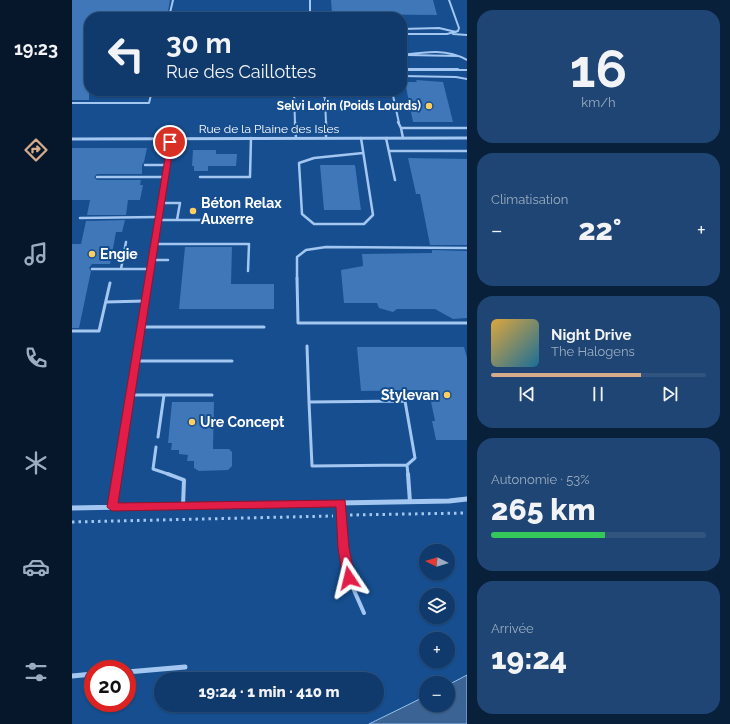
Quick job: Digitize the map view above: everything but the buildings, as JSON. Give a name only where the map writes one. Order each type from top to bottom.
[{"type":"street","name":"Rue de la Plaine des Isles","points":[[72,138],[467,138]]},
{"type":"street","points":[[112,507],[171,138]]},
{"type":"street","points":[[72,508],[467,500]]},
{"type":"street","points":[[136,671],[185,667]]},
{"type":"street","points":[[72,676],[84,675]]},
{"type":"lane","points":[[170,12],[173,0]]},
{"type":"lane","points":[[310,0],[310,12]]},
{"type":"lane","points":[[447,34],[456,32],[459,28],[449,0]]},
{"type":"lane","points":[[407,29],[439,28],[456,32]]},
{"type":"lane","points":[[407,34],[467,34]]},
{"type":"lane","points":[[407,55],[462,56],[467,60]]},
{"type":"lane","points":[[407,69],[451,71],[466,70]]},
{"type":"lane","points":[[407,76],[456,77],[467,80]]},
{"type":"lane","points":[[72,103],[149,103],[151,96]]},
{"type":"lane","points":[[294,96],[296,138]]},
{"type":"lane","points":[[323,96],[325,98],[326,138]]},
{"type":"lane","points":[[393,96],[397,120],[401,128],[403,138]]},
{"type":"lane","points":[[401,128],[467,128]]},
{"type":"lane","points":[[200,177],[250,177],[251,138]]},
{"type":"lane","points":[[361,138],[374,215],[364,224],[314,224],[302,214],[300,163],[310,156],[348,156],[363,153]]},
{"type":"lane","points":[[386,138],[395,180]]},
{"type":"lane","points":[[389,151],[467,151]]},
{"type":"lane","points":[[145,166],[167,166]]},
{"type":"lane","points":[[97,177],[165,177]]},
{"type":"lane","points":[[161,203],[180,203],[178,220]]},
{"type":"lane","points":[[80,218],[249,220]]},
{"type":"lane","points":[[121,269],[126,242]]},
{"type":"lane","points":[[154,244],[249,244],[248,271]]},
{"type":"lane","points":[[467,248],[326,247],[306,250],[297,258],[298,323],[467,323]]},
{"type":"lane","points":[[152,260],[168,260]]},
{"type":"lane","points":[[92,269],[150,269]]},
{"type":"lane","points":[[72,332],[100,332],[110,283]]},
{"type":"lane","points":[[106,302],[145,301]]},
{"type":"lane","points":[[141,327],[264,327]]},
{"type":"lane","points":[[307,346],[309,402],[312,466],[407,465],[415,458],[405,401],[309,402]]},
{"type":"lane","points":[[135,361],[232,361]]},
{"type":"lane","points":[[130,394],[212,395]]},
{"type":"lane","points":[[158,437],[164,395]]},
{"type":"lane","points":[[156,447],[153,469],[184,480],[183,506]]},
{"type":"lane","points":[[407,465],[410,502]]},
{"type":"lane","points":[[341,503],[344,548],[349,578],[364,613]]},
{"type":"path","points":[[72,522],[467,513]]},
{"type":"water","points":[[467,675],[467,724],[369,724],[419,699],[419,712],[455,712],[455,681]]},
{"type":"place","name":"Selvi Lorin (Poids Lourds)","points":[[429,106]]},
{"type":"place","name":"Béton Relax Auxerre","points":[[193,211]]},
{"type":"place","name":"Engie","points":[[92,254]]},
{"type":"place","name":"Stylevan","points":[[447,395]]},
{"type":"place","name":"Ure Concept","points":[[192,422]]},
{"type":"route","points":[[170,142],[112,507],[341,503],[344,548],[349,578]]}]
